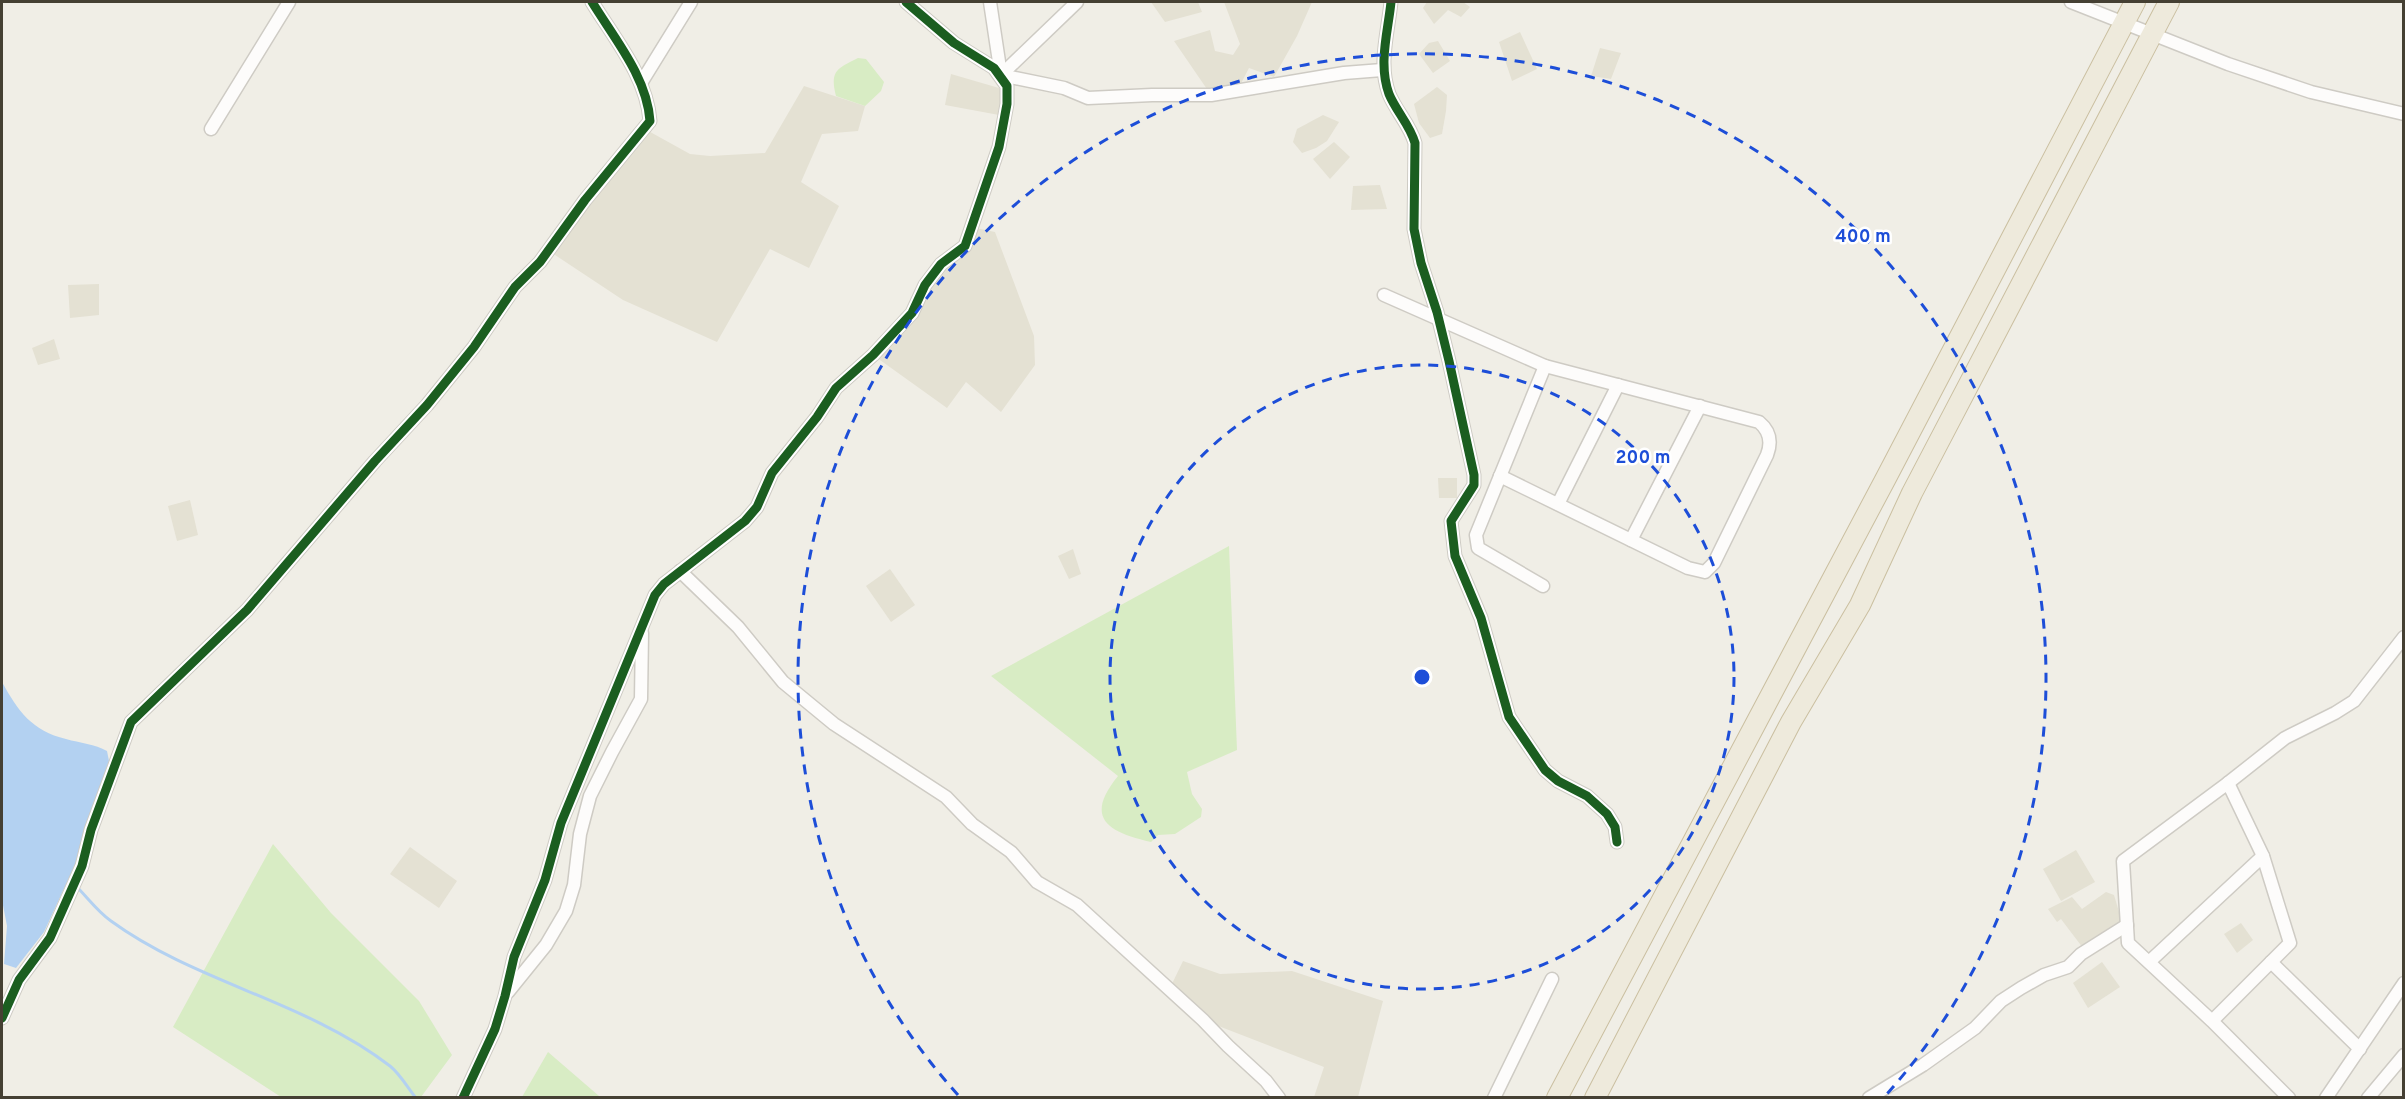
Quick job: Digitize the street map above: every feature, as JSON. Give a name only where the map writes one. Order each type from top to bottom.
[{"type":"highway","points":[[1557,1098],[2135,2]]},
{"type":"highway","points":[[1595,1098],[1791,722],[1860,605],[1912,493],[2169,2]]},
{"type":"street","points":[[211,129],[289,2]]},
{"type":"street","points":[[2,1018],[19,980],[50,938],[82,866],[92,830],[131,722],[247,610],[375,461],[449,380],[515,287],[540,262],[592,192],[650,121],[649,107],[641,83],[592,2]]},
{"type":"street","points":[[641,83],[691,2]]},
{"type":"street","points":[[463,1098],[495,1029],[506,996],[514,957],[545,880],[561,823],[655,595],[680,571],[745,521],[757,507],[772,473],[817,417],[836,388],[873,355],[912,313],[925,285],[941,264],[965,246],[999,147],[1007,86],[994,68],[954,43],[906,2]]},
{"type":"street","points":[[990,2],[1000,75]]},
{"type":"street","points":[[1000,75],[1077,2]]},
{"type":"street","points":[[1391,2],[1382,70],[1389,95],[1415,143],[1414,229],[1421,263],[1439,319],[1473,475],[1474,485],[1451,520],[1455,556],[1481,618],[1509,717],[1545,770],[1558,781],[1587,796],[1607,814],[1615,827],[1617,843]]},
{"type":"street","points":[[2071,2],[2228,64],[2311,92],[2403,114]]},
{"type":"street","points":[[1000,75],[1065,88],[1088,98],[1211,95],[1344,73],[1382,70]]},
{"type":"street","points":[[1384,295],[1545,366],[1759,422],[1766,428],[1769,437],[1770,448],[1767,455],[1714,563],[1705,572],[1696,572],[1500,476]]},
{"type":"street","points":[[1543,586],[1478,548],[1476,535],[1545,366]]},
{"type":"street","points":[[1558,504],[1618,385]]},
{"type":"street","points":[[1631,540],[1700,406]]},
{"type":"street","points":[[680,571],[738,627],[783,682],[834,724],[946,797],[972,824],[1011,852],[1037,882],[1077,905],[1203,1020],[1266,1081],[1279,1098]]},
{"type":"street","points":[[506,996],[546,945],[566,911],[574,885],[580,834],[590,796],[641,699],[642,624]]},
{"type":"street","points":[[2289,1098],[2212,1021],[2128,943],[2123,861],[2286,738],[2354,701],[2403,637]]},
{"type":"street","points":[[2212,1021],[2290,943],[2263,856],[2228,783]]},
{"type":"street","points":[[2149,962],[2263,856]]},
{"type":"street","points":[[1869,1098],[1923,1065],[1975,1028],[2001,1001],[2014,992],[2044,975],[2068,967],[2081,954],[2127,925]]},
{"type":"street","points":[[2271,962],[2360,1049]]},
{"type":"street","points":[[1494,1098],[1551,979]]},
{"type":"street","points":[[2326,1098],[2403,983]]},
{"type":"street","points":[[2368,1098],[2403,1056]]},
{"type":"shaded area","points":[[1151,2],[1198,2],[1202,12],[1165,22]]},
{"type":"shaded area","points":[[1224,2],[1312,2],[1297,36],[1274,77],[1249,68],[1237,91],[1211,95],[1174,41],[1210,30],[1215,51],[1233,55],[1240,44]]},
{"type":"shaded area","points":[[1427,2],[1463,2],[1470,7],[1461,17],[1448,10],[1434,24],[1423,8]]},
{"type":"shaded area","points":[[1520,32],[1537,69],[1512,81],[1499,42]]},
{"type":"shaded area","points":[[1438,41],[1450,61],[1433,73],[1419,54],[1429,43]]},
{"type":"shaded area","points":[[1600,48],[1621,53],[1611,79],[1591,76]]},
{"type":"shaded area","points":[[951,74],[999,88],[1003,95],[999,115],[945,105]]},
{"type":"shaded area","points":[[804,86],[865,106],[858,131],[822,134],[801,182],[839,206],[809,268],[770,249],[717,342],[623,300],[549,251],[643,128],[690,154],[710,156],[765,153]]},
{"type":"shaded area","points":[[1437,87],[1447,95],[1446,111],[1442,134],[1430,138],[1419,123],[1414,104]]},
{"type":"shaded area","points":[[1323,115],[1339,122],[1327,141],[1302,153],[1293,142],[1297,129]]},
{"type":"shaded area","points":[[1334,142],[1350,157],[1330,179],[1313,159]]},
{"type":"shaded area","points":[[1380,185],[1387,209],[1351,210],[1353,186]]},
{"type":"shaded area","points":[[971,227],[995,232],[1034,336],[1035,365],[1001,412],[966,382],[947,408],[873,355],[912,313],[925,285],[965,246]]},
{"type":"shaded area","points":[[99,284],[99,315],[70,318],[68,285]]},
{"type":"shaded area","points":[[54,339],[60,359],[38,365],[32,348]]},
{"type":"shaded area","points":[[1438,478],[1457,478],[1457,498],[1439,498]]},
{"type":"shaded area","points":[[190,500],[198,535],[177,541],[168,506]]},
{"type":"shaded area","points":[[1073,549],[1081,574],[1069,579],[1058,556]]},
{"type":"shaded area","points":[[890,569],[915,605],[891,622],[866,586]]},
{"type":"shaded area","points":[[410,847],[457,881],[439,908],[390,874]]},
{"type":"shaded area","points":[[2076,850],[2095,882],[2061,901],[2043,869]]},
{"type":"shaded area","points":[[2106,892],[2114,895],[2122,922],[2083,948],[2061,919],[2057,922],[2048,909],[2072,897],[2082,909]]},
{"type":"shaded area","points":[[2241,923],[2253,940],[2237,953],[2224,934]]},
{"type":"shaded area","points":[[1183,961],[1220,974],[1292,971],[1383,1001],[1358,1097],[1314,1097],[1324,1067],[1203,1020],[1169,990]]},
{"type":"shaded area","points":[[2102,962],[2120,987],[2088,1008],[2073,983]]},
{"type":"green space","points":[[858,58],[866,59],[884,82],[881,91],[865,106],[836,96],[834,88],[835,76],[840,68]]},
{"type":"green space","points":[[1229,546],[1237,750],[1187,772],[1192,794],[1202,809],[1201,817],[1175,834],[1158,835],[1151,842],[1136,838],[1112,828],[1105,821],[1102,813],[1108,790],[1118,776],[991,676]]},
{"type":"green space","points":[[273,844],[331,913],[419,1001],[452,1055],[421,1097],[281,1097],[173,1027]]},
{"type":"green space","points":[[548,1052],[599,1096],[522,1097]]},
{"type":"water","points":[[2,682],[20,711],[35,725],[54,735],[107,751],[109,761],[75,865],[44,932],[16,968],[4,964],[7,926],[2,900]]},
{"type":"waterway","points":[[76,886],[106,917],[144,942],[179,961],[323,1025],[357,1044],[394,1069],[416,1098]]},
{"type":"cycle path","points":[[2,1018],[19,980],[50,938],[82,866],[91,830],[131,722],[247,610],[375,461],[427,405],[474,347],[515,287],[540,262],[585,200],[650,121],[648,105],[636,74],[592,2]]},
{"type":"cycle path","points":[[463,1098],[495,1029],[514,957],[545,880],[561,823],[655,595],[664,584],[745,521],[757,507],[772,473],[817,417],[836,388],[873,355],[912,313],[925,285],[941,264],[965,246],[999,147],[1007,104],[1007,86],[994,68],[954,43],[906,2]]},
{"type":"cycle path","points":[[1391,2],[1384,60],[1386,83],[1389,94],[1415,143],[1414,229],[1421,263],[1437,312],[1449,361],[1474,475],[1474,485],[1451,521],[1455,556],[1481,618],[1509,717],[1545,770],[1558,781],[1587,796],[1607,814],[1615,827],[1617,842]]}]
